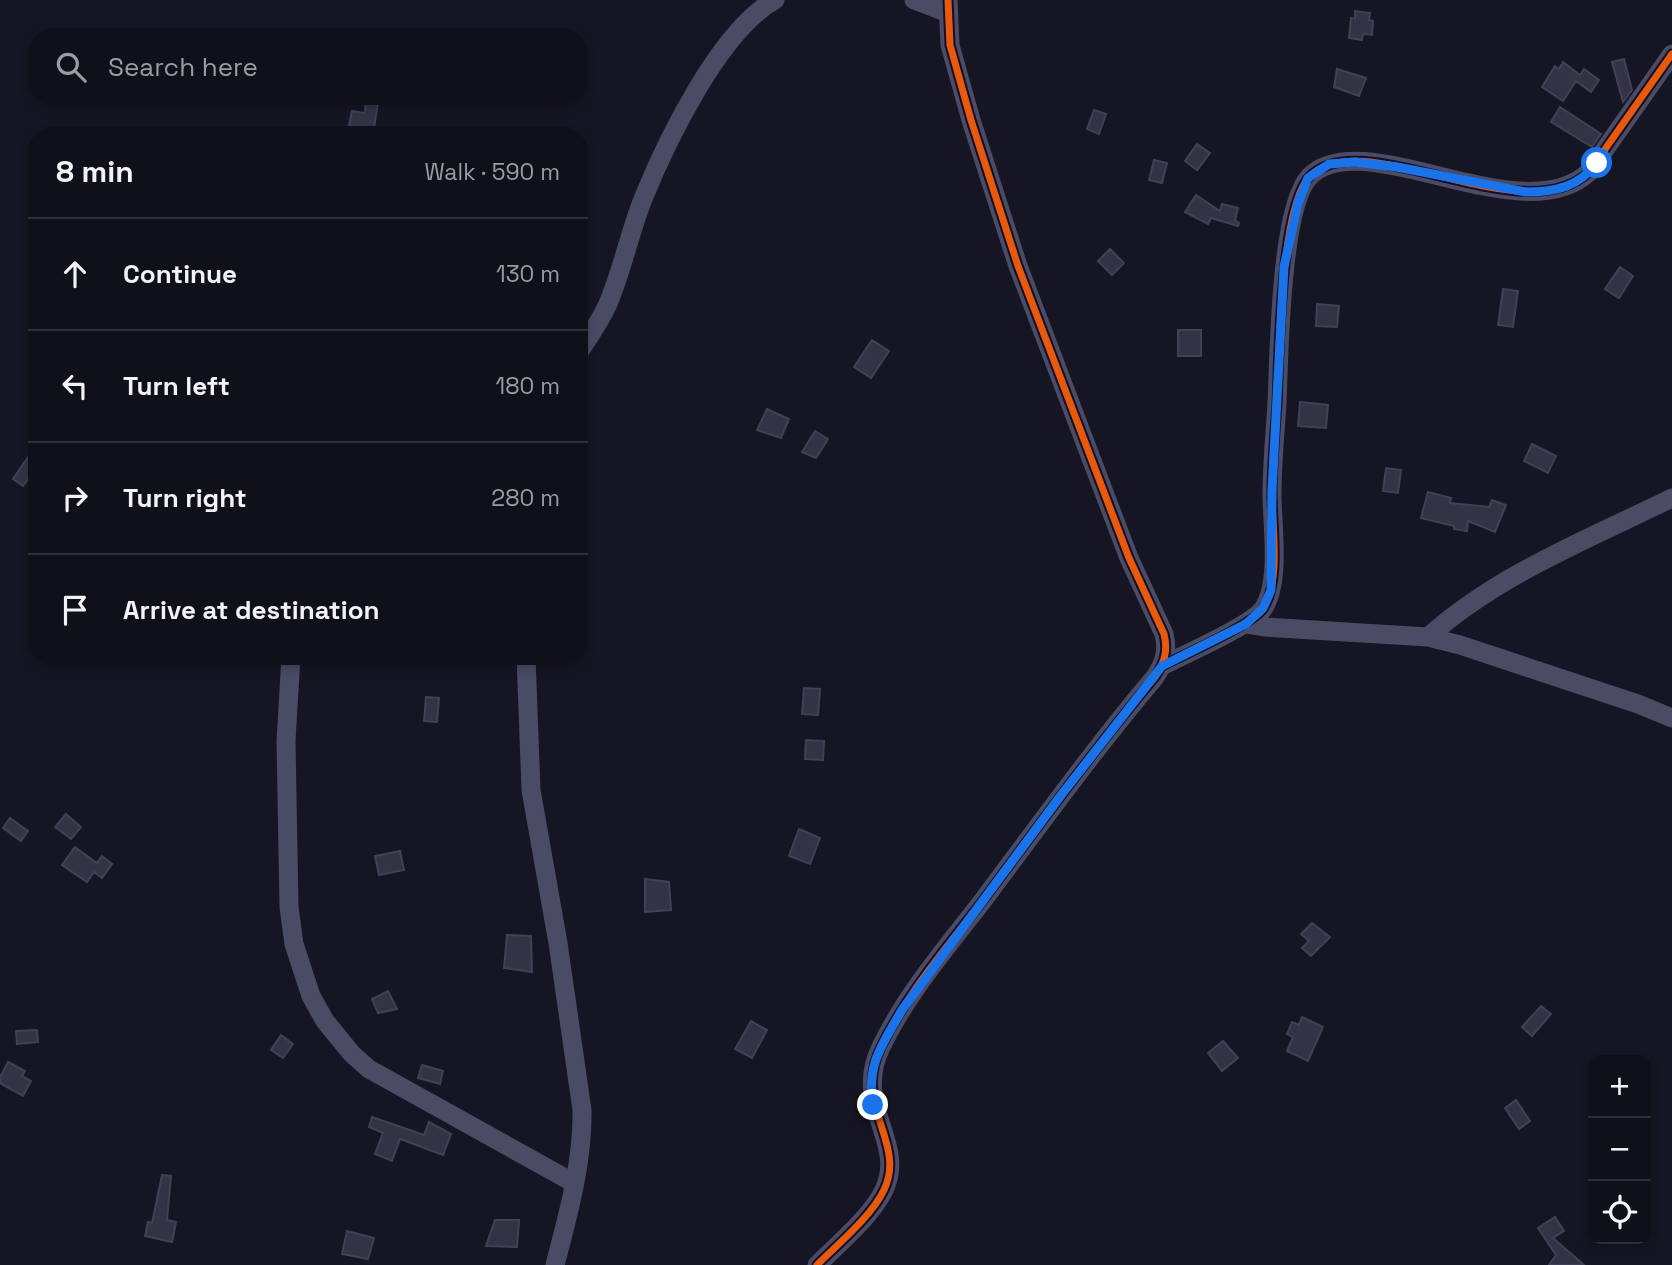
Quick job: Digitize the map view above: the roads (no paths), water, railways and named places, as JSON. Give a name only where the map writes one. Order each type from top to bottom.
[{"type":"street","points":[[588,337],[607,305],[643,199],[691,102],[726,47],[758,10],[775,0]]},
{"type":"street","points":[[817,1265],[875,1203],[887,1182],[890,1167],[888,1152],[873,1105],[871,1083],[873,1066],[882,1043],[945,950],[1162,666],[1167,645],[1102,490],[1018,266],[987,173],[950,45],[948,7],[914,0]]},
{"type":"street","points":[[1162,666],[1246,624],[1263,608],[1271,590],[1272,491],[1284,267],[1298,203],[1308,178],[1329,164],[1355,162],[1397,167],[1526,192],[1567,187],[1579,181],[1597,163],[1672,54]]},
{"type":"street","points":[[1427,638],[1481,596],[1574,545],[1672,498]]},
{"type":"street","points":[[1246,624],[1427,638],[1460,645],[1672,718]]},
{"type":"street","points":[[290,665],[286,741],[289,907],[294,944],[311,996],[325,1021],[352,1054],[369,1069],[574,1183]]},
{"type":"street","points":[[526,665],[531,790],[558,943],[582,1110],[583,1138],[555,1265]]}]
